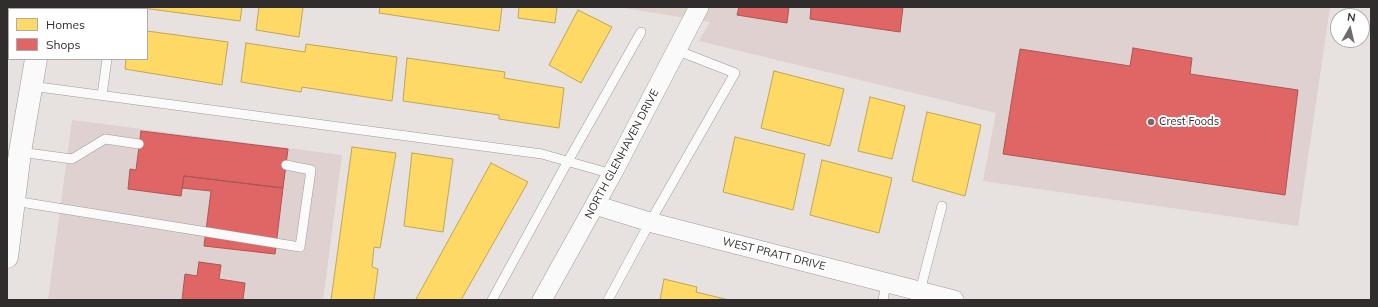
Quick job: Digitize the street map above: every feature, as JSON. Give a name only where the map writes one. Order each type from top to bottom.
[{"type":"main road","points":[[7,257],[20,152],[36,60]]},
{"type":"street","name":"NORTH GLENHAVEN DRIVE","points":[[542,300],[596,205],[699,7]]},
{"type":"street","name":"WEST PRATT DRIVE","points":[[596,205],[884,291],[920,291],[954,300]]},
{"type":"lane","points":[[492,300],[641,32]]},
{"type":"lane","points":[[608,300],[650,222],[735,73],[676,50]]},
{"type":"lane","points":[[102,96],[107,60]]},
{"type":"lane","points":[[31,86],[542,154],[612,174]]},
{"type":"lane","points":[[20,152],[72,159],[105,139],[139,144]]},
{"type":"lane","points":[[14,201],[300,247],[311,170],[286,165]]},
{"type":"lane","points":[[920,291],[942,206]]},
{"type":"shaded area","points":[[618,7],[1330,7],[1298,226],[983,181],[996,113],[699,41],[710,22]]},
{"type":"shaded area","points":[[72,120],[342,155],[323,300],[48,300]]},
{"type":"building: Homes","points":[[143,7],[242,7],[240,21]]},
{"type":"building: Homes","points":[[259,7],[303,7],[299,37],[256,30]]},
{"type":"building: Homes","points":[[380,7],[502,7],[499,31],[379,13]]},
{"type":"building: Homes","points":[[519,7],[557,7],[555,23],[518,18]]},
{"type":"building: Homes","points":[[578,10],[612,27],[581,83],[549,65]]},
{"type":"building: Homes","points":[[148,31],[228,42],[222,85],[125,69],[126,60],[148,60]]},
{"type":"building: Homes","points":[[246,43],[305,52],[306,44],[397,57],[392,101],[302,87],[301,92],[241,82]]},
{"type":"building: Homes","points":[[407,58],[505,72],[504,78],[564,88],[559,128],[499,119],[499,115],[403,101]]},
{"type":"building: Homes","points":[[774,71],[844,89],[830,146],[761,128]]},
{"type":"building: Homes","points":[[870,97],[905,106],[892,159],[858,151]]},
{"type":"building: Homes","points":[[927,112],[981,125],[965,196],[912,181]]},
{"type":"building: Homes","points":[[735,137],[805,154],[793,210],[723,192]]},
{"type":"building: Homes","points":[[352,147],[396,153],[380,248],[374,247],[372,267],[378,269],[374,300],[331,300]]},
{"type":"building: Homes","points":[[412,153],[453,159],[443,232],[404,226]]},
{"type":"building: Homes","points":[[822,160],[892,178],[879,233],[810,215]]},
{"type":"building: Homes","points":[[491,163],[528,182],[461,300],[416,299]]},
{"type":"building: Homes","points":[[664,279],[697,287],[696,292],[729,300],[660,300]]},
{"type":"building: Shops","points":[[739,7],[789,7],[787,23],[737,15]]},
{"type":"building: Shops","points":[[811,7],[903,7],[900,32],[810,19]]},
{"type":"building: Shops","name":"Crest Foods","points":[[1133,48],[1192,58],[1190,74],[1298,90],[1285,195],[1003,154],[1020,49],[1130,66]]},
{"type":"building: Shops","points":[[141,131],[288,149],[283,188],[184,176],[181,196],[128,189],[130,169],[136,170]]},
{"type":"building: Shops","points":[[184,176],[283,188],[275,254],[204,246],[211,191],[182,188]]},
{"type":"building: Shops","points":[[199,262],[221,265],[219,279],[245,283],[243,300],[182,300],[185,274],[197,276]]},
{"type":"place","name":"Crest Foods","points":[[1151,122]]}]
